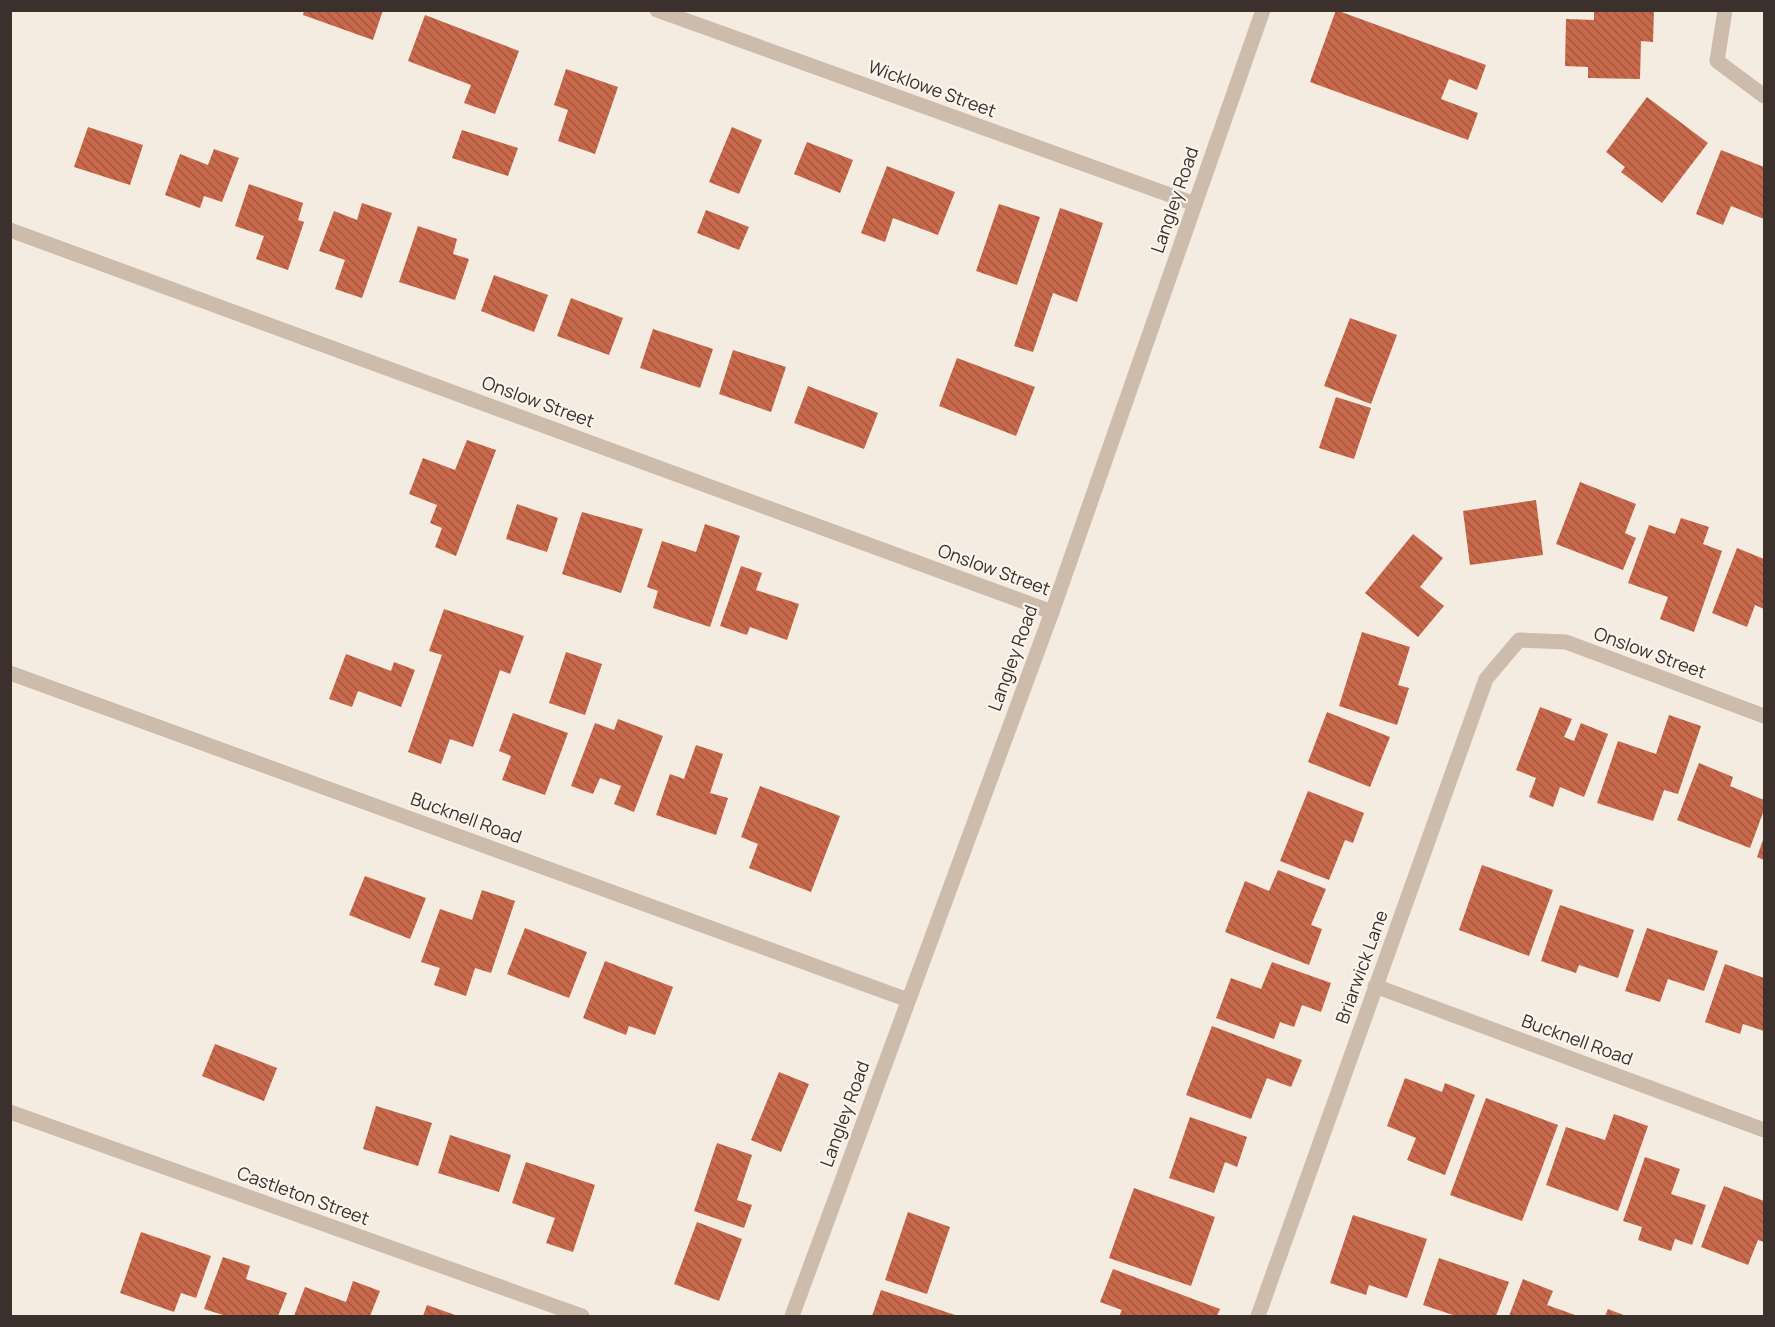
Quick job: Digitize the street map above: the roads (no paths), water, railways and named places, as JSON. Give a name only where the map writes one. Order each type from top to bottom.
[{"type":"street","name":"Wicklowe Street","points":[[657,10],[1195,204]]},
{"type":"street","name":"Langley Road","points":[[792,1317],[1052,612],[1263,10]]},
{"type":"street","points":[[1725,10],[1717,61],[1764,96]]},
{"type":"street","name":"Onslow Street","points":[[10,230],[1052,612]]},
{"type":"street","name":"Onslow Street","points":[[1520,640],[1566,642],[1764,716]]},
{"type":"street","name":"Briarwick Lane","points":[[1258,1317],[1486,679],[1520,640]]},
{"type":"street","name":"Bucknell Road","points":[[10,673],[908,1000]]},
{"type":"street","name":"Bucknell Road","points":[[1375,986],[1764,1130]]},
{"type":"street","name":"Castleton Street","points":[[10,1112],[582,1317]]}]
